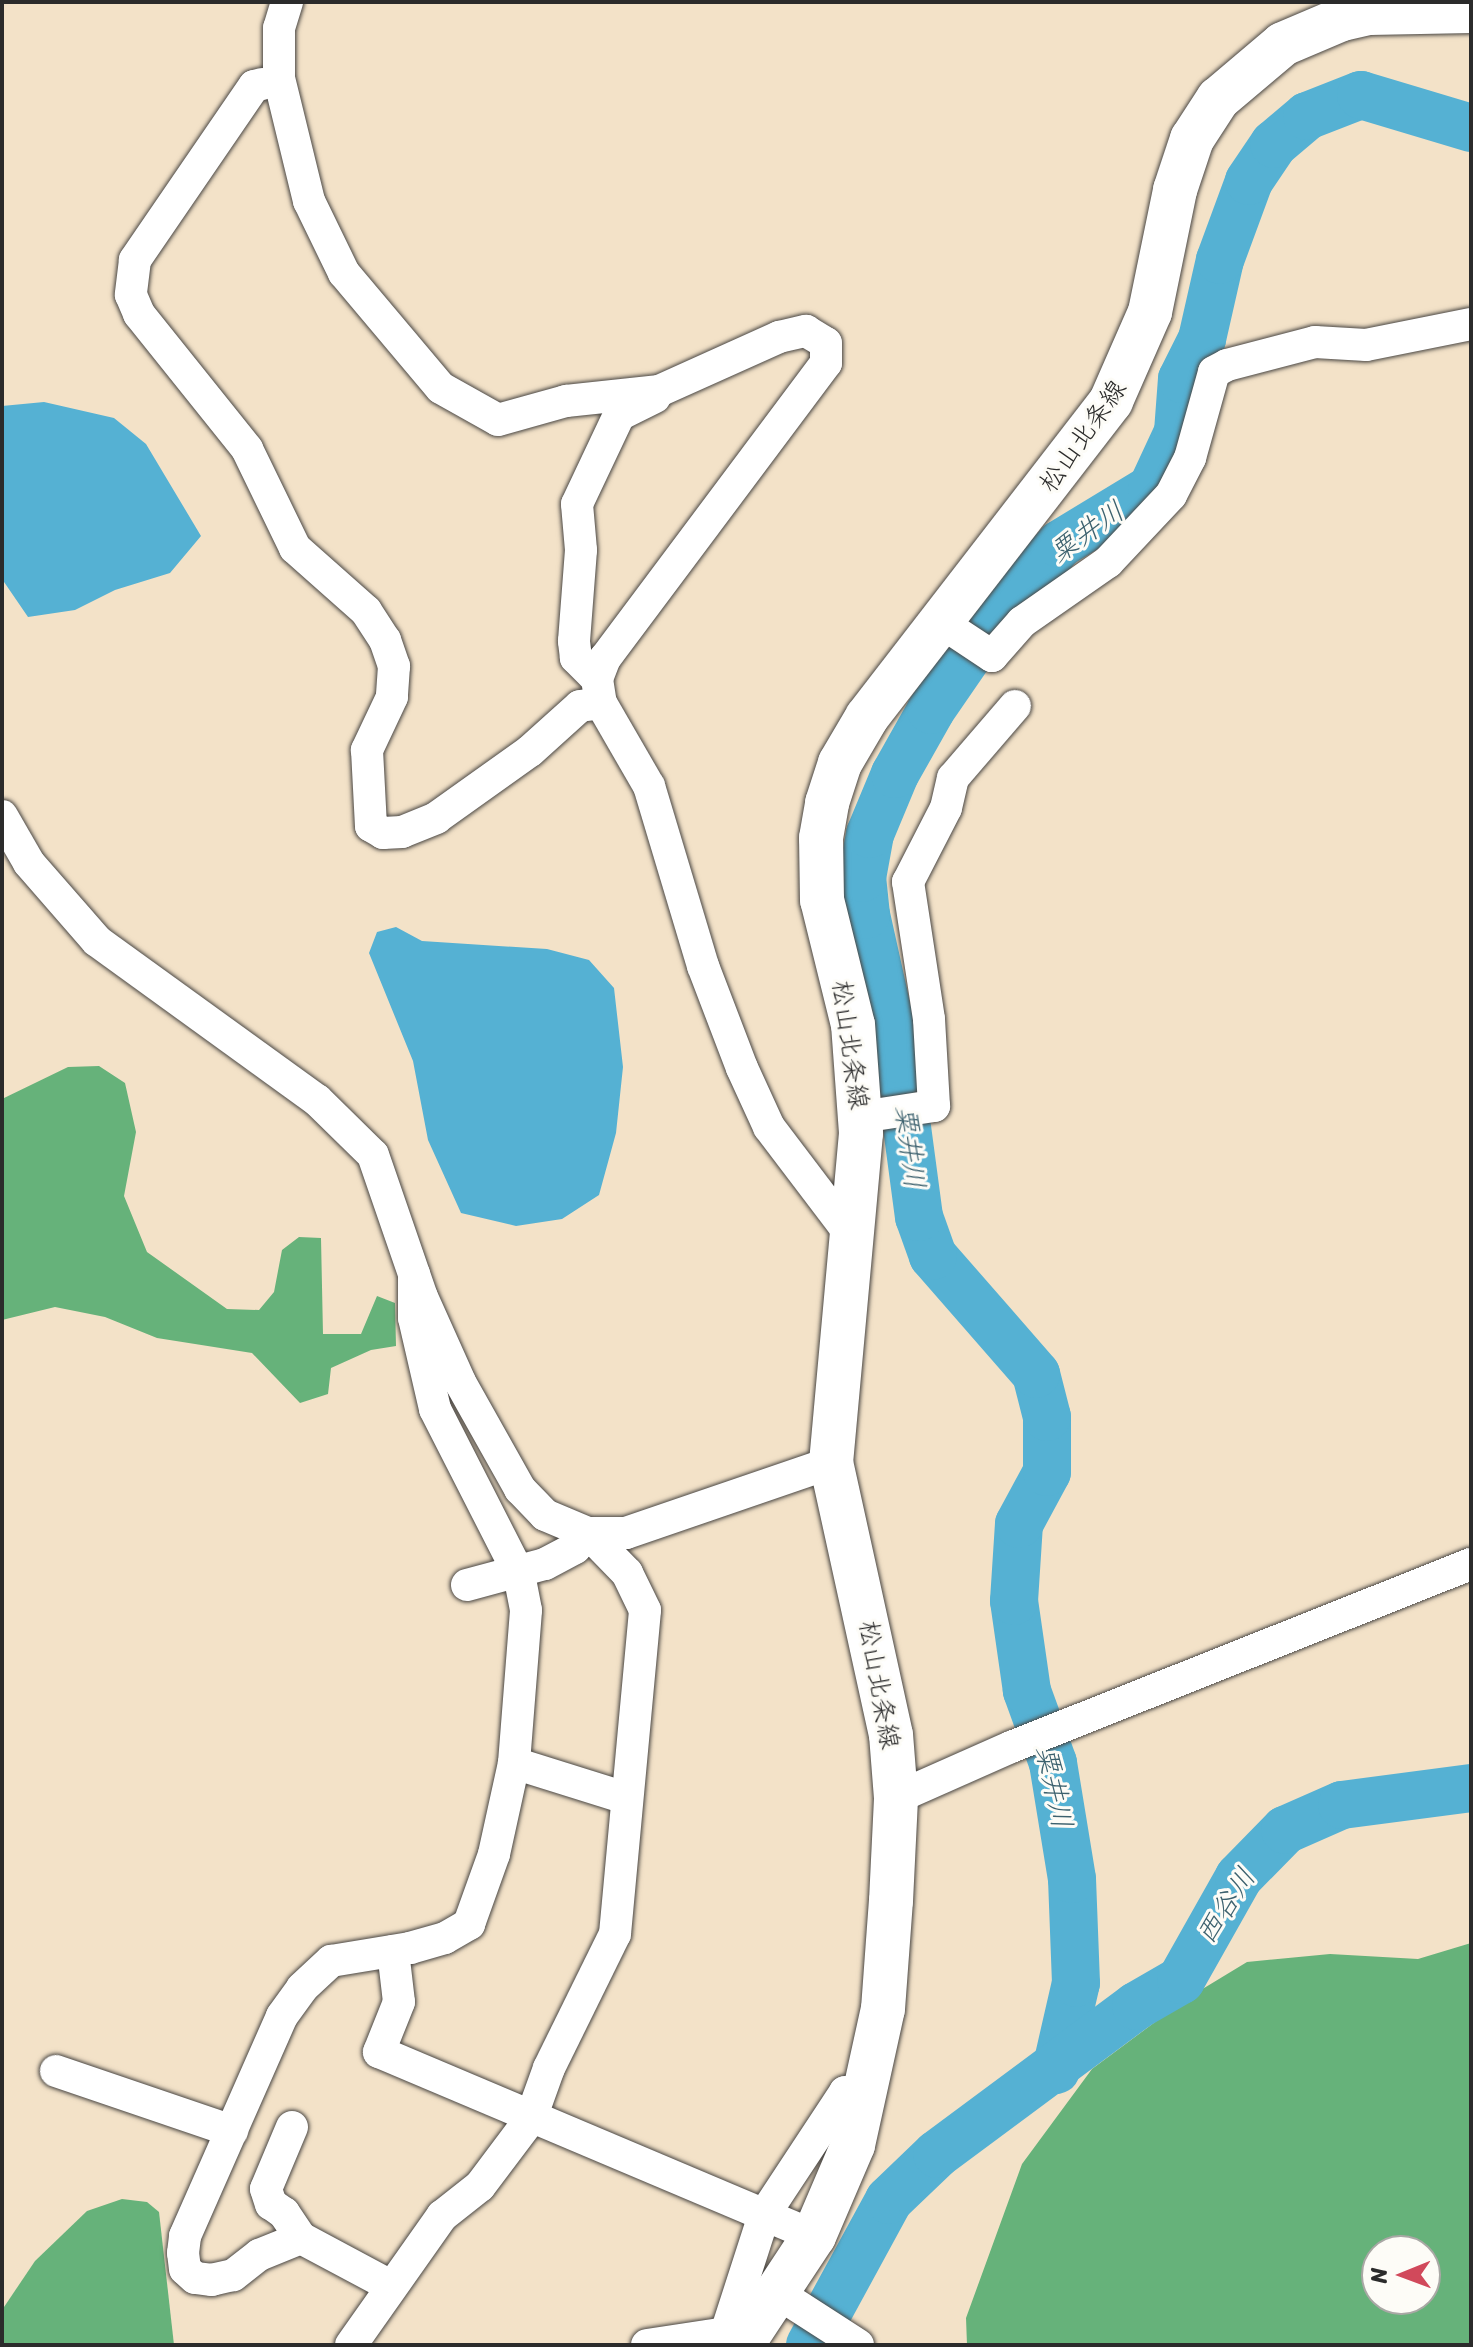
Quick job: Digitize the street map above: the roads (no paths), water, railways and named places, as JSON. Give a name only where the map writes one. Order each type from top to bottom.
[{"type":"main road","name":"松山北条線","points":[[736,2341],[787,2300],[837,2192],[866,2099],[883,2009],[896,1798],[882,1683],[831,1463],[835,1377],[874,1115],[822,900],[821,838],[840,763],[867,717],[964,638],[1132,363],[1150,312],[1175,190],[1192,139],[1218,99],[1283,44],[1342,19],[1369,13],[1471,11]]},
{"type":"street","points":[[262,84],[254,86],[135,260],[131,295],[139,314],[247,449],[295,548],[366,611],[385,640],[394,666],[392,697],[367,750],[371,826],[383,833],[402,832],[436,818],[530,751],[599,691],[605,658],[826,363],[826,343],[806,331],[779,337],[659,391],[566,401],[498,420],[441,388],[344,273],[295,159],[277,135],[262,84],[263,43],[274,2]]},
{"type":"street","points":[[287,2],[277,51],[295,159]]},
{"type":"street","points":[[964,638],[992,656],[1022,622],[1108,562],[1171,495],[1190,458],[1214,372],[1315,342],[1366,345],[1471,324]]},
{"type":"street","points":[[659,391],[649,404],[619,415],[577,504],[581,550],[576,658],[599,691],[649,786],[703,966],[763,1115],[812,1190],[854,1239]]},
{"type":"street","points":[[874,1115],[926,1111],[934,1106],[934,1079],[908,882],[946,808],[953,778],[1015,706]]},
{"type":"street","points":[[2,816],[29,863],[97,941],[317,1100],[373,1155],[414,1274],[466,1392],[520,1489],[545,1515],[588,1533],[626,1533],[831,1463]]},
{"type":"street","points":[[301,2238],[259,2255],[233,2275],[195,2278],[185,2269],[185,2236],[282,2016],[302,1988],[331,1961],[393,1951],[445,1938],[469,1924],[494,1854],[514,1763],[526,1610],[519,1574],[435,1409],[414,1318],[414,1274]]},
{"type":"street","points":[[435,1409],[466,1392]]},
{"type":"street","points":[[467,1585],[519,1574],[575,1548],[588,1533]]},
{"type":"street","points":[[351,2345],[389,2285],[442,2216],[480,2186],[531,2118],[549,2068],[615,1934],[645,1610],[627,1573],[588,1533]]},
{"type":"street","points":[[896,1798],[1011,1747],[1471,1564]]},
{"type":"street","points":[[514,1763],[626,1798]]},
{"type":"street","points":[[393,1951],[399,2002],[379,2052],[814,2236]]},
{"type":"street","points":[[56,2071],[232,2131]]},
{"type":"street","points":[[647,2345],[736,2341],[764,2215],[845,2092],[866,2099]]},
{"type":"street","points":[[292,2127],[266,2189],[271,2204],[284,2213],[301,2238],[389,2285]]},
{"type":"street","points":[[787,2300],[845,2337]]},
{"type":"water","points":[[44,402],[114,418],[146,444],[201,536],[170,573],[115,590],[75,610],[28,617],[2,579],[2,406]]},
{"type":"water","points":[[396,927],[422,941],[547,949],[589,960],[614,988],[623,1067],[616,1133],[599,1195],[562,1219],[516,1226],[461,1213],[428,1140],[413,1061],[369,953],[377,932]]},
{"type":"waterway","name":"粟井川","points":[[1056,2070],[1076,1983],[1072,1879],[1053,1763],[1027,1691],[1014,1601],[1019,1524],[1047,1472],[1047,1417],[1036,1374],[933,1256],[919,1217],[898,1059],[866,915],[862,878],[870,834],[895,774],[931,710],[997,614],[1060,544],[1152,488],[1178,432],[1182,379],[1202,339],[1220,260],[1249,181],[1274,144],[1307,116],[1361,95],[1471,128]]},
{"type":"waterway","name":"西谷川","points":[[810,2345],[889,2200],[937,2154],[1136,2006],[1181,1980],[1239,1877],[1285,1830],[1342,1805],[1471,1788]]}]
